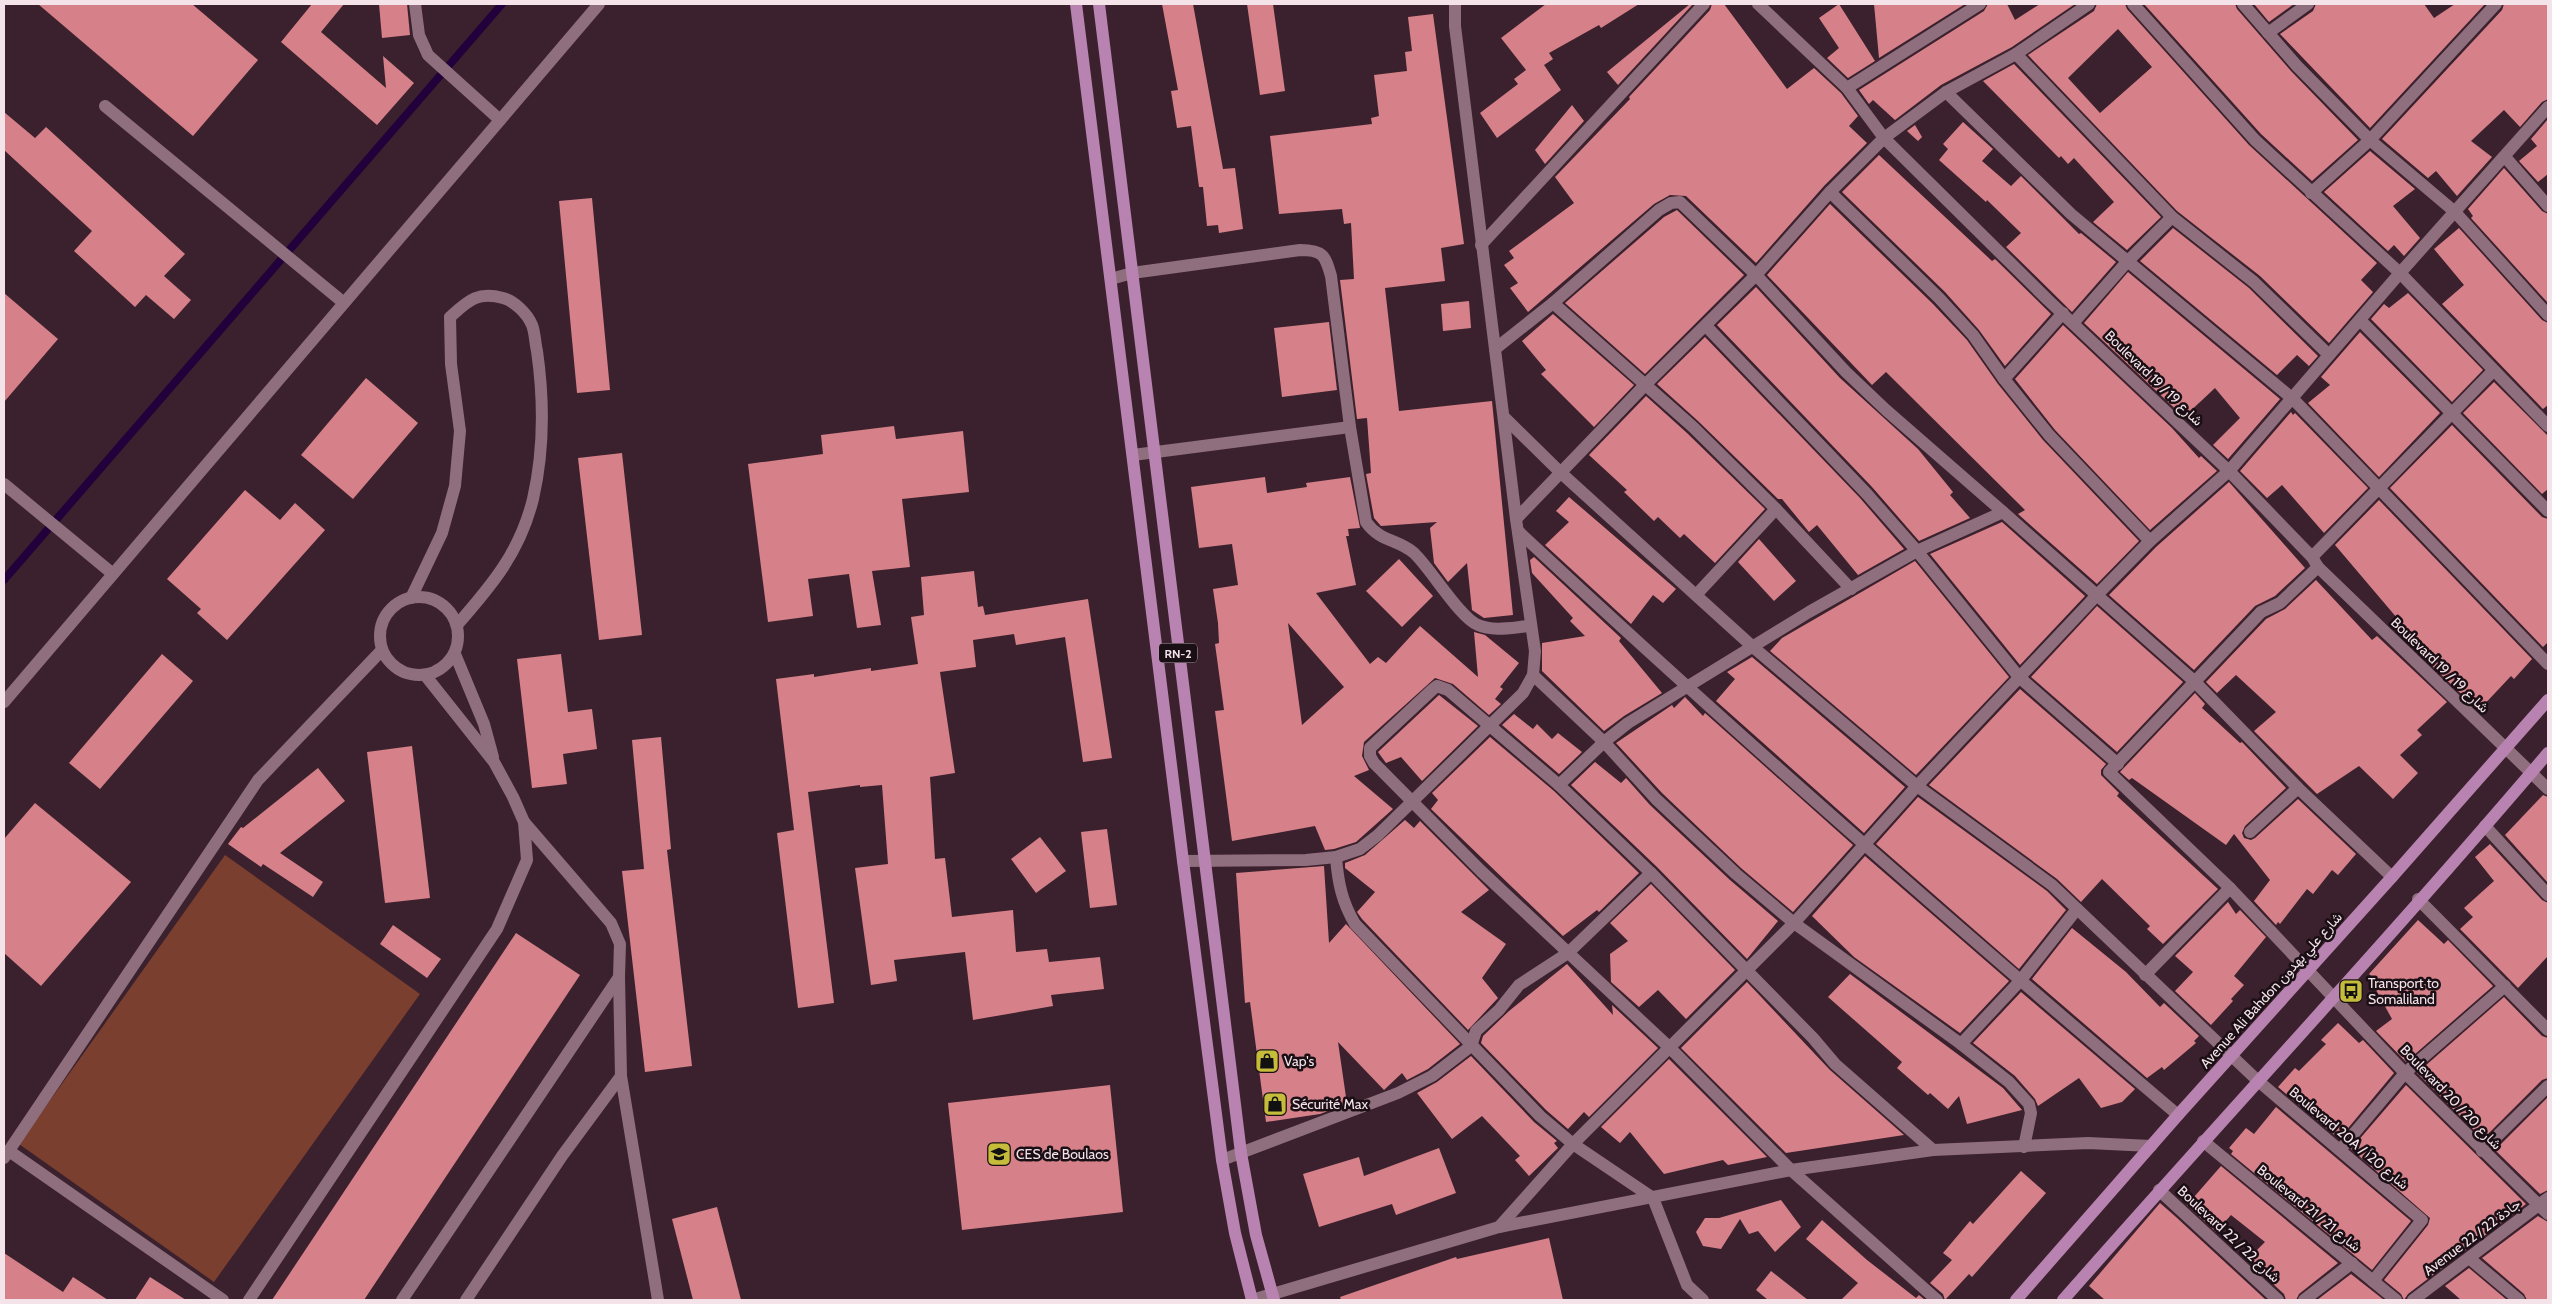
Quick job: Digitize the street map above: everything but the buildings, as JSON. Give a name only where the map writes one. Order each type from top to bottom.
[{"type":"main road","name":"RN-2","points":[[1076,4],[1222,1160],[1236,1233],[1252,1300]]},
{"type":"main road","name":"RN-2","points":[[1099,4],[1241,1154],[1256,1235],[1273,1297]]},
{"type":"main road","name":"Avenue Ali Bahdon شارع علي بهدون","points":[[2016,1300],[2178,1115],[2392,878],[2548,700]]},
{"type":"main road","points":[[2063,1300],[2257,1080],[2335,996],[2418,899],[2548,753]]},
{"type":"street","points":[[415,4],[422,46],[435,63],[500,120]]},
{"type":"street","points":[[4,702],[599,4]]},
{"type":"street","points":[[1183,861],[1306,860],[1336,857],[1366,844],[1491,726],[1523,693],[1533,675],[1535,651],[1517,525],[1455,26],[1455,4]]},
{"type":"street","points":[[1482,244],[1704,4]]},
{"type":"street","name":"Boulevard 19 / شارع 19","points":[[1758,4],[1847,88],[1884,138],[2063,313],[2229,471],[2315,562],[2504,749],[2548,789]]},
{"type":"street","points":[[1847,88],[1980,4]]},
{"type":"street","points":[[1517,525],[1560,472],[1756,275],[1830,192],[1884,138],[1946,92],[2016,54],[2088,4]]},
{"type":"street","points":[[2132,4],[2231,115],[2312,193],[2400,273],[2548,426]]},
{"type":"street","points":[[2243,4],[2268,33],[2370,140],[2455,212],[2548,315]]},
{"type":"street","points":[[2268,33],[2308,4]]},
{"type":"street","points":[[2312,193],[2370,140],[2496,4]]},
{"type":"street","points":[[2016,54],[2172,217],[2254,282],[2329,355]]},
{"type":"street","points":[[1946,92],[2071,214],[2126,263],[2213,331],[2293,400],[2548,664]]},
{"type":"street","points":[[105,106],[344,303]]},
{"type":"street","points":[[1499,1227],[1573,1144],[1794,923],[1917,786],[2150,541],[2229,471],[2293,400],[2400,273],[2506,158],[2548,107]]},
{"type":"street","points":[[2506,158],[2548,206]]},
{"type":"street","points":[[1830,192],[1939,298],[1973,335],[2004,379],[2049,435],[2150,541]]},
{"type":"street","points":[[1495,349],[1553,303],[1653,216],[1671,203],[1680,202],[1756,275],[1859,384],[2194,681],[2298,788],[2392,878]]},
{"type":"street","points":[[2074,322],[2126,263],[2172,217]]},
{"type":"street","points":[[1110,279],[1132,272],[1300,250],[1316,250],[1326,258],[1331,276],[1363,512],[1373,532],[1413,552],[1465,617],[1478,625],[1494,629],[1531,626]]},
{"type":"street","points":[[411,598],[442,533],[455,486],[460,431],[451,364],[450,317],[470,299],[490,294],[513,300],[532,325],[540,373],[542,428],[532,499],[516,545],[497,578],[457,625]]},
{"type":"street","points":[[1553,303],[1693,427],[1776,509],[1851,589]]},
{"type":"street","points":[[2004,379],[2063,313]]},
{"type":"street","points":[[2360,320],[2548,511]]},
{"type":"street","points":[[1706,326],[1866,493],[1917,551],[2019,677],[2118,764],[2260,612],[2280,603],[2379,487],[2493,371]]},
{"type":"street","name":"Boulevard 20A / شارع 20أ","points":[[1504,418],[1560,472],[1753,647],[1917,786],[2029,867],[2077,909],[2145,976],[2257,1080],[2422,1220],[2373,1281]]},
{"type":"street","points":[[1132,456],[1350,427]]},
{"type":"street","points":[[4,484],[113,574]]},
{"type":"street","points":[[1696,595],[1776,509]]},
{"type":"street","points":[[1559,785],[1604,742],[1628,723],[1917,551],[2003,512]]},
{"type":"street","points":[[1517,525],[1687,688],[2020,981],[2178,1115]]},
{"type":"street","points":[[411,598],[426,598],[440,602],[451,612],[457,625],[459,639],[455,654],[446,666],[425,676],[412,675],[399,670],[389,662],[382,650],[381,628],[385,617],[392,608],[411,598]]},
{"type":"street","points":[[223,1300],[6,1155],[258,780],[382,650]]},
{"type":"street","points":[[455,654],[484,724],[494,762],[524,822],[611,923],[620,944],[618,977],[621,1076],[658,1300]]},
{"type":"street","points":[[1533,675],[1604,742],[1656,799],[1794,923],[1961,1044],[2009,1082],[2029,1104],[2031,1113],[2024,1147]]},
{"type":"street","points":[[425,676],[494,762]]},
{"type":"street","points":[[1933,1150],[1835,1064],[1813,1038],[1745,971],[1651,873],[1559,785],[1448,690],[1437,686],[1370,748],[1370,756],[1374,763],[1414,800],[1481,871],[1669,1047],[1791,1170],[1937,1300]]},
{"type":"street","name":"Boulevard 20 / شارع 20","points":[[2118,764],[2109,772],[2230,888],[2335,996],[2405,1073],[2482,1151],[2545,1206]]},
{"type":"street","points":[[2250,832],[2298,788]]},
{"type":"street","points":[[248,1300],[496,929],[526,860],[524,822]]},
{"type":"street","points":[[2484,826],[2548,895]]},
{"type":"street","points":[[1336,857],[1338,882],[1344,906],[1355,924],[1540,1116],[1573,1144],[1653,1198],[1687,1285],[1703,1300]]},
{"type":"street","points":[[1222,1160],[1398,1093],[1432,1076],[1471,1046],[1476,1031],[1499,1010],[1519,985],[1568,954],[1651,873]]},
{"type":"street","points":[[2145,976],[2230,888]]},
{"type":"street","points":[[2418,899],[2548,1030]]},
{"type":"street","points":[[1961,1044],[2020,981],[2077,909]]},
{"type":"street","points":[[402,1300],[618,977]]},
{"type":"street","points":[[2340,1150],[2405,1073],[2505,986]]},
{"type":"street","points":[[466,1300],[562,1156],[621,1076]]},
{"type":"street","points":[[2482,1151],[2548,1086]]},
{"type":"street","name":"Boulevard 21 / شارع 21","points":[[2203,1141],[2396,1300]]},
{"type":"street","points":[[1252,1300],[1273,1297],[1499,1227],[1791,1170],[1933,1150],[2088,1143],[2151,1146]]},
{"type":"street","name":"Boulevard 22 / شارع 22","points":[[2159,1190],[2278,1300]]},
{"type":"street","name":"Avenue 22 / جادة 22","points":[[2413,1300],[2469,1258],[2545,1206]]},
{"type":"street","points":[[2469,1258],[2519,1300]]},
{"type":"street","points":[[2304,1300],[2352,1263]]},
{"type":"shaded area","points":[[225,855],[420,994],[214,1282],[19,1144]]},
{"type":"waterway","points":[[4,580],[502,4]]},
{"type":"place","name":"Transport to Somaliland","points":[[2351,991]]},
{"type":"place","name":"Vap's","points":[[1267,1061]]},
{"type":"place","name":"Sécurité Max","points":[[1275,1104]]},
{"type":"place","name":"CES de Boulaos","points":[[999,1154]]}]
